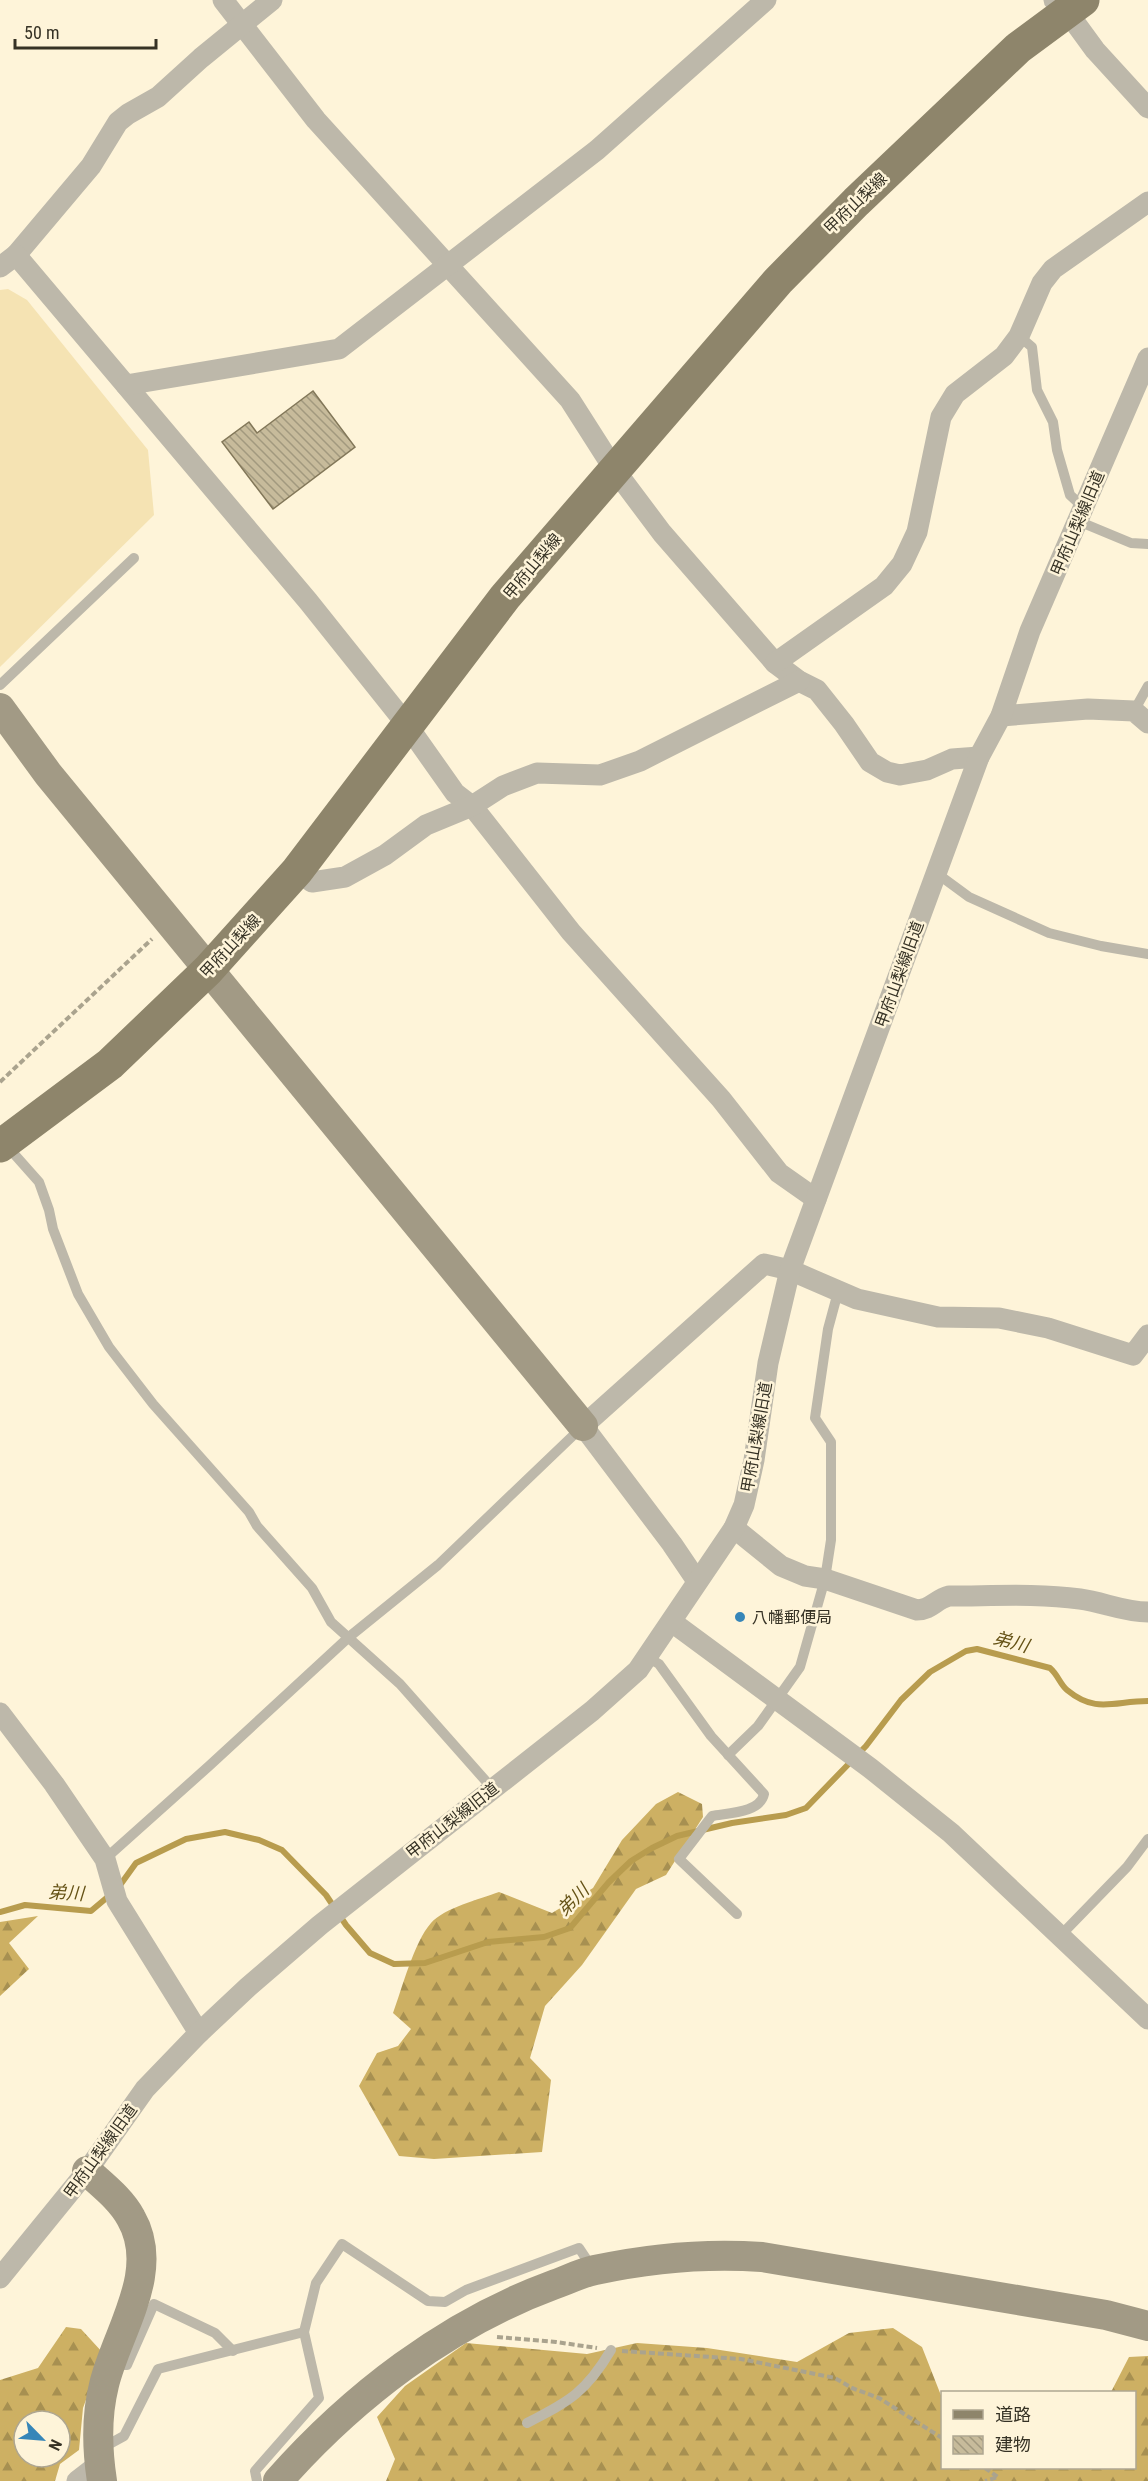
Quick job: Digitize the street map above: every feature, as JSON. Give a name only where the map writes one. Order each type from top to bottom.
[{"type":"main road","name":"甲府山梨線","points":[[2,1145],[110,1064],[208,970],[297,871],[505,597],[777,281],[1018,48],[1068,4]]},
{"type":"street","points":[[223,0],[316,120],[570,400],[614,469],[662,533],[775,663],[799,681],[817,690],[870,762],[887,772],[900,775],[927,770],[952,759],[979,757]]},
{"type":"street","points":[[272,0],[201,58],[158,97],[118,122],[92,166],[8,261],[126,384],[308,602],[407,725],[455,793],[472,807],[571,932],[721,1099],[779,1173],[816,1199]]},
{"type":"street","points":[[126,384],[339,349],[597,150],[766,0]]},
{"type":"street","points":[[1068,4],[1095,50],[1148,108]]},
{"type":"street","points":[[775,663],[884,586],[902,564],[917,532],[941,417],[955,394],[1004,356],[1018,336],[1042,284],[1053,269],[1148,202]]},
{"type":"street","name":"甲府山梨線旧道","points":[[0,2278],[87,2171],[145,2089],[199,2033],[320,1925],[592,1711],[638,1670],[734,1528],[744,1505],[754,1460],[768,1363],[790,1270],[979,757],[1001,716],[1030,631],[1148,358]]},
{"type":"street","points":[[297,871],[312,882],[345,877],[385,855],[426,825],[472,807],[503,786],[537,773],[600,775],[640,761],[799,681]]},
{"type":"street","points":[[0,708],[48,774],[583,1426],[697,1581]]},
{"type":"street","points":[[1001,716],[1088,709],[1141,717]]},
{"type":"street","points":[[583,1426],[764,1264],[790,1270],[857,1299],[938,1317],[999,1318],[1028,1324],[1133,1356],[1148,1335]]},
{"type":"street","points":[[734,1528],[781,1566],[805,1576],[825,1579],[917,1610],[929,1609],[943,1597],[994,1596],[1079,1599],[1136,1612],[1148,1612]]},
{"type":"street","points":[[672,1622],[870,1768],[951,1833],[1148,2019]]},
{"type":"street","points":[[0,1713],[54,1784],[107,1866],[117,1902],[199,2033]]},
{"type":"street","points":[[87,2171],[114,2196],[131,2217],[138,2234],[141,2253],[141,2271],[135,2298],[110,2365],[99,2410],[94,2469]]},
{"type":"street","points":[[278,2481],[363,2398],[452,2333],[528,2294],[593,2270],[694,2255],[762,2258],[1106,2315],[1148,2326]]},
{"type":"lane","points":[[1018,336],[1032,347],[1037,390],[1053,422],[1057,450],[1070,495],[1081,514],[1131,543],[1148,544]]},
{"type":"lane","points":[[0,685],[134,558]]},
{"type":"lane","points":[[1141,717],[1148,686]]},
{"type":"lane","points":[[935,872],[969,897],[1049,933],[1101,946],[1148,954]]},
{"type":"lane","points":[[2,1145],[39,1182],[53,1229],[78,1294],[109,1347],[153,1404],[249,1512],[257,1526],[312,1588],[331,1622],[400,1684],[492,1788]]},
{"type":"lane","points":[[728,1755],[759,1726],[801,1666],[825,1579],[831,1540],[831,1442],[815,1418],[828,1329],[838,1292]]},
{"type":"lane","points":[[107,1866],[349,1637],[438,1565],[583,1426]]},
{"type":"lane","points":[[647,1657],[659,1664],[711,1736],[764,1794],[763,1799],[755,1807],[712,1816],[679,1859],[737,1914]]},
{"type":"lane","points":[[1060,1935],[1127,1867],[1148,1839]]},
{"type":"lane","points":[[257,2481],[255,2471],[319,2398],[304,2332],[316,2283],[342,2244],[428,2301],[445,2302],[466,2290],[579,2248],[593,2270]]},
{"type":"lane","points":[[110,2365],[127,2365],[153,2304],[215,2333],[232,2352]]},
{"type":"lane","points":[[94,2469],[124,2436],[158,2369],[304,2332]]},
{"type":"lane","points":[[527,2423],[569,2401],[596,2376],[611,2350]]},
{"type":"path","points":[[0,1082],[144,945],[172,923]]},
{"type":"path","points":[[452,2333],[556,2342],[611,2350],[741,2359],[835,2378],[852,2388],[879,2398],[941,2437]]},
{"type":"path","points":[[985,2481],[998,2478],[986,2469]]},
{"type":"green space","points":[[678,1792],[702,1804],[703,1817],[666,1875],[636,1889],[582,1965],[545,2006],[530,2058],[551,2080],[542,2152],[434,2159],[399,2156],[359,2086],[377,2053],[398,2046],[411,2029],[393,2013],[414,1953],[431,1923],[453,1908],[499,1892],[552,1913],[593,1888],[622,1840],[656,1804]]},
{"type":"green space","points":[[38,1916],[9,1943],[29,1969],[0,1996],[0,1922]]},
{"type":"green space","points":[[66,2327],[81,2329],[103,2353],[83,2408],[79,2450],[72,2455],[72,2409],[12,2409],[12,2469],[59,2469],[55,2481],[0,2481],[0,2380],[38,2368]]},
{"type":"green space","points":[[893,2328],[922,2347],[941,2395],[941,2469],[1136,2469],[1136,2391],[1112,2391],[1129,2357],[1148,2356],[1148,2481],[386,2481],[395,2459],[377,2417],[405,2386],[466,2343],[587,2354],[637,2343],[707,2348],[797,2362],[849,2333]]},
{"type":"shaded area","points":[[8,289],[27,300],[148,450],[154,515],[0,667],[0,290]]},
{"type":"building","points":[[313,391],[355,447],[273,509],[222,442],[249,422],[257,433]]},
{"type":"waterway","name":"弟川","points":[[118,1888],[136,1863],[186,1839],[225,1832],[259,1840],[282,1850],[326,1895],[346,1925],[370,1953],[394,1964],[425,1963],[488,1942],[544,1937],[570,1928],[609,1882],[631,1861],[677,1836],[732,1823],[786,1815],[806,1808],[866,1746],[901,1700],[930,1672],[966,1651],[977,1649],[1050,1668],[1067,1690],[1087,1702],[1106,1705],[1148,1701]]},
{"type":"waterway","name":"弟川","points":[[0,1912],[25,1905],[91,1911],[110,1895]]},
{"type":"place","name":"八幡郵便局","points":[[740,1617]]}]
